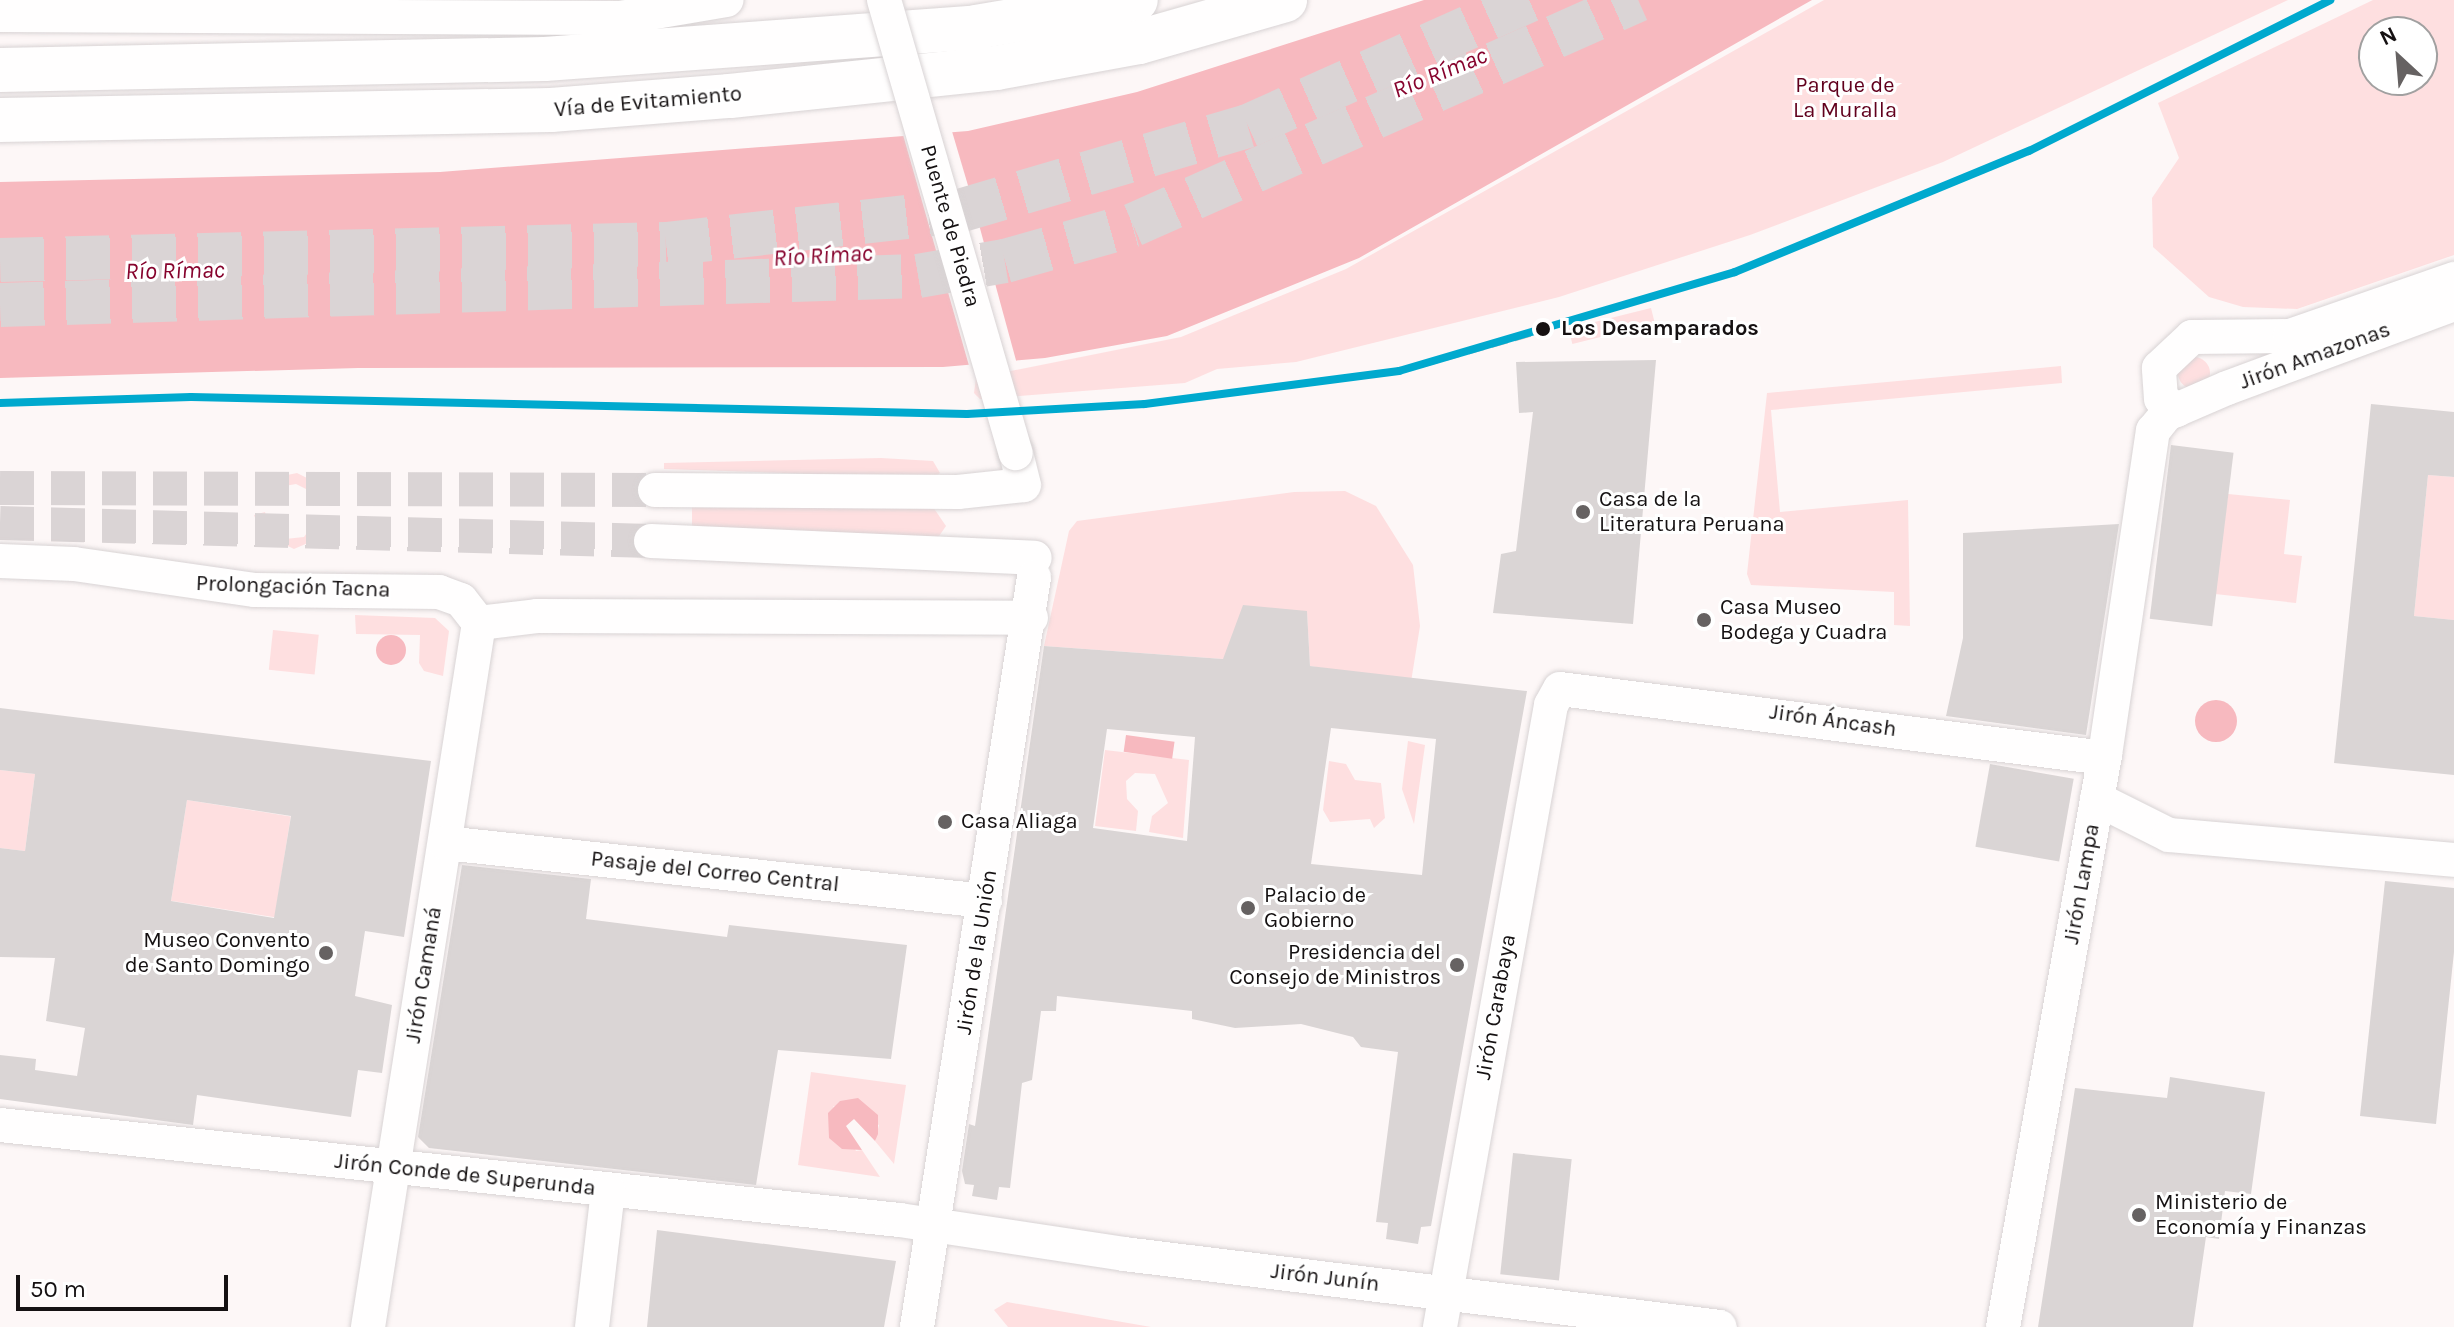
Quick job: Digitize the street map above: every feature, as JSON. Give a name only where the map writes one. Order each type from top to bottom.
[{"type":"highway","points":[[11,67],[545,59],[976,27],[1136,0]]},
{"type":"highway","name":"Vía de Evitamiento","points":[[0,120],[551,110],[730,96],[996,68],[1139,42],[1285,0]]},
{"type":"street","points":[[0,15],[620,18],[726,0]]},
{"type":"street","name":"Puente de Piedra","points":[[655,490],[958,492],[1020,469],[884,0]]},
{"type":"street","name":"Jirón Amazonas","points":[[2177,410],[2161,399],[2159,368],[2192,337],[2311,331],[2454,279]]},
{"type":"street","name":"Jirón Amazonas","points":[[2149,439],[2177,410],[2227,388],[2454,304]]},
{"type":"street","points":[[2218,336],[2233,361],[2227,388]]},
{"type":"street","name":"Jirón Lampa","points":[[2003,1327],[2105,758],[2149,439]]},
{"type":"street","name":"Jirón de la Unión","points":[[651,541],[1034,568],[1031,618],[917,1327]]},
{"type":"street","name":"Prolongación Tacna","points":[[0,561],[74,564],[255,590],[439,592],[461,600],[479,623]]},
{"type":"street","points":[[479,623],[537,616],[1031,618]]},
{"type":"street","name":"Jirón Camaná","points":[[368,1327],[479,623]]},
{"type":"street","name":"Jirón Áncash","points":[[1560,689],[2105,758]]},
{"type":"street","name":"Jirón Carabaya","points":[[1440,1327],[1551,705],[1560,689]]},
{"type":"street","points":[[2097,799],[2169,835]]},
{"type":"street","points":[[2088,851],[2118,837],[2169,835],[2454,860]]},
{"type":"street","name":"Pasaje del Correo Central","points":[[445,843],[985,901]]},
{"type":"street","name":"Jirón Conde de Superunda","points":[[0,1125],[608,1190],[770,1192],[838,1199],[931,1226]]},
{"type":"street","points":[[592,1327],[608,1190]]},
{"type":"street","name":"Jirón Junín","points":[[931,1226],[1720,1327]]},
{"type":"green space","name":"Parque de La Muralla","points":[[1824,0],[2288,0],[1943,162],[1750,235],[1559,297],[1296,362],[1217,369],[1185,383],[980,399],[974,393],[976,378],[1181,337],[1346,269]]},
{"type":"green space","points":[[2373,0],[2454,0],[2454,255],[2297,309],[2243,307],[2209,297],[2153,247],[2152,198],[2179,158],[2158,103]]},
{"type":"green space","points":[[1651,308],[1655,324],[1572,344],[1569,329]]},
{"type":"green space","points":[[2194,357],[2205,362],[2210,373],[2205,384],[2194,389],[2183,384],[2178,373],[2183,362]]},
{"type":"green space","points":[[2061,366],[2062,383],[1771,410],[1780,512],[1908,500],[1910,626],[1894,625],[1894,592],[1751,585],[1747,574],[1767,393]]},
{"type":"green space","points":[[881,458],[933,461],[940,473],[933,478],[664,469],[664,463]]},
{"type":"green space","points":[[297,473],[319,484],[330,505],[320,506],[312,492],[296,484],[279,487],[267,502],[256,499],[273,478]]},
{"type":"green space","points":[[2428,475],[2454,477],[2454,620],[2414,616]]},
{"type":"green space","points":[[1345,491],[1376,506],[1413,565],[1420,626],[1411,682],[1310,666],[1307,612],[1223,659],[1044,646],[1069,531],[1077,521],[1294,492]]},
{"type":"green space","points":[[2228,494],[2290,500],[2284,554],[2302,556],[2296,603],[2215,594]]},
{"type":"green space","points":[[692,506],[933,507],[946,526],[937,539],[692,527]]},
{"type":"green space","points":[[265,512],[269,527],[285,539],[304,537],[320,515],[330,518],[317,539],[294,549],[261,533],[254,515]]},
{"type":"green space","points":[[355,615],[435,618],[449,631],[443,676],[424,671],[419,663],[420,635],[356,634]]},
{"type":"green space","points":[[273,630],[319,635],[315,675],[269,670]]},
{"type":"green space","points":[[1408,741],[1425,745],[1414,824],[1402,789]]},
{"type":"green space","points":[[1105,750],[1189,760],[1183,838],[1149,832],[1152,816],[1168,803],[1155,774],[1135,773],[1126,781],[1127,799],[1138,811],[1136,831],[1095,826]]},
{"type":"green space","points":[[1329,761],[1346,764],[1355,780],[1381,783],[1385,818],[1374,828],[1370,819],[1330,822],[1323,810]]},
{"type":"green space","points":[[0,770],[35,774],[25,851],[0,848]]},
{"type":"green space","points":[[187,800],[291,816],[275,917],[171,901]]},
{"type":"green space","points":[[811,1072],[906,1085],[894,1164],[875,1141],[879,1125],[833,1106],[856,1151],[862,1150],[880,1177],[798,1165]]},
{"type":"green space","points":[[1007,1302],[1151,1327],[1008,1327],[994,1310]]},
{"type":"water","name":"Río Rímac","points":[[1424,0],[1812,0],[1359,258],[1167,336],[1045,358],[943,367],[358,368],[0,378],[0,182],[440,172],[968,131],[1137,92]]},
{"type":"water","points":[[391,635],[397,636],[405,644],[405,656],[397,664],[391,665],[385,664],[377,656],[376,650],[377,644],[385,636]]},
{"type":"water","points":[[2216,700],[2231,706],[2237,721],[2231,736],[2216,742],[2201,736],[2195,721],[2201,706]]},
{"type":"water","points":[[1126,735],[1175,742],[1172,759],[1124,752]]},
{"type":"water","points":[[858,1098],[878,1115],[878,1134],[875,1141],[854,1119],[846,1126],[862,1150],[842,1149],[829,1138],[828,1113],[840,1101]]},
{"type":"pier","points":[[951,128],[1017,364],[970,369],[902,131]]},
{"type":"building","points":[[1656,360],[1633,624],[1493,613],[1501,554],[1516,551],[1533,412],[1519,413],[1516,362]]},
{"type":"building","points":[[2371,404],[2454,412],[2454,477],[2428,475],[2414,616],[2454,620],[2454,775],[2334,763]]},
{"type":"building","points":[[2171,445],[2234,453],[2212,626],[2150,619]]},
{"type":"building","points":[[2119,524],[2086,735],[1946,716],[1963,638],[1963,533]]},
{"type":"building","name":"Palacio de Gobierno","points":[[1243,605],[1307,611],[1310,666],[1527,691],[1431,1226],[1421,1227],[1418,1244],[1386,1239],[1388,1223],[1376,1222],[1398,1052],[1361,1047],[1353,1037],[1301,1024],[1235,1028],[1192,1019],[1192,1011],[1057,996],[1056,1011],[1041,1011],[1032,1080],[1022,1083],[1010,1188],[999,1187],[997,1200],[972,1196],[974,1185],[965,1184],[962,1171],[969,1124],[975,1126],[1044,646],[1223,659]],"holes":[[[1331,728],[1436,739],[1422,875],[1311,864]],[[1107,729],[1195,737],[1187,841],[1093,828]]]},
{"type":"building","points":[[0,708],[431,761],[404,937],[365,931],[355,996],[392,1005],[382,1073],[358,1070],[351,1117],[197,1095],[193,1125],[0,1099],[0,1055],[36,1059],[35,1070],[77,1076],[85,1028],[46,1021],[55,958],[0,957],[0,848],[25,851],[35,774],[0,770]],"holes":[[[187,800],[291,816],[274,918],[171,901]]]},
{"type":"building","points":[[1990,764],[2074,779],[2059,861],[1975,847]]},
{"type":"building","points":[[462,865],[591,879],[586,919],[727,937],[729,925],[907,945],[891,1059],[778,1050],[756,1185],[429,1148],[418,1137]]},
{"type":"building","points":[[2385,881],[2454,888],[2454,952],[2436,1124],[2360,1116]]},
{"type":"building","name":"Ministerio de Economía y Finanzas","points":[[2170,1077],[2265,1092],[2251,1194],[2225,1191],[2219,1239],[2206,1237],[2193,1327],[2038,1327],[2075,1088],[2167,1098]]},
{"type":"building","points":[[1513,1153],[1572,1159],[1559,1280],[1500,1274]]},
{"type":"building","points":[[657,1230],[896,1261],[884,1327],[647,1327]]},
{"type":"tunnel","points":[[0,260],[666,244],[959,211],[1248,126],[1530,0]]},
{"type":"tunnel","points":[[0,305],[918,276],[1005,261],[1133,225],[1638,0]]},
{"type":"tunnel","points":[[0,488],[655,490]]},
{"type":"tunnel","points":[[0,523],[651,541]]},
{"type":"railway","points":[[0,403],[191,397],[967,414],[1145,404],[1399,371],[1544,330]]},
{"type":"transit line","points":[[0,403],[191,397],[967,414],[1145,404],[1399,371],[1735,272],[2029,151],[2330,0]]},
{"type":"place","name":"Los Desamparados","points":[[1543,329]]},
{"type":"place","name":"Casa de la Literatura Peruana","points":[[1583,512]]},
{"type":"place","name":"Casa Museo Bodega y Cuadra","points":[[1704,620]]},
{"type":"place","name":"Casa Aliaga","points":[[945,822]]},
{"type":"place","name":"Palacio de Gobierno","points":[[1248,908]]},
{"type":"place","name":"Museo Convento de Santo Domingo","points":[[326,953]]},
{"type":"place","name":"Presidencia del Consejo de Ministros","points":[[1457,965]]},
{"type":"place","name":"Ministerio de Economía y Finanzas","points":[[2139,1215]]}]
